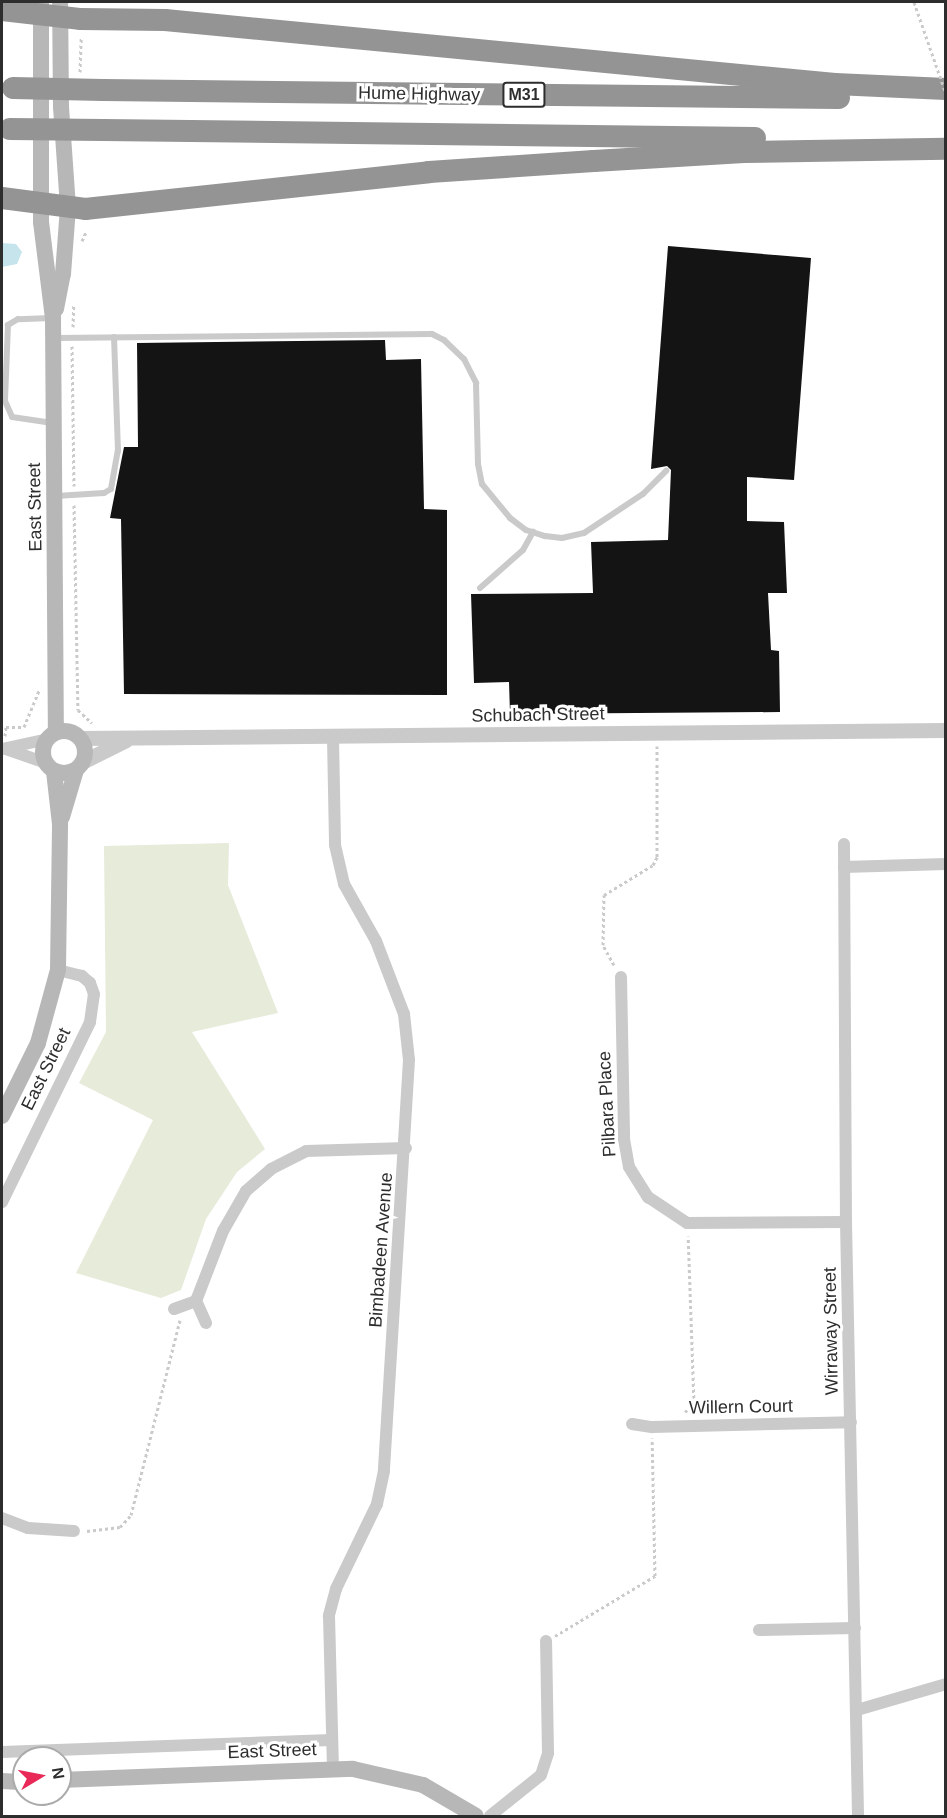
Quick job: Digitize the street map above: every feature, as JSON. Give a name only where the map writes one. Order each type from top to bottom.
[{"type":"highway","points":[[90,2],[120,17]]},
{"type":"highway","points":[[2,10],[51,8],[120,17],[835,84],[945,88]]},
{"type":"highway","name":"Hume Highway","points":[[7,88],[945,99]]},
{"type":"highway","points":[[6,129],[945,139]]},
{"type":"highway","points":[[2,198],[85,209],[429,172],[570,162],[744,152],[945,149]]},
{"type":"main road","name":"East Street","points":[[2,1116],[38,1043],[58,970],[60,824],[50,767],[43,750],[64,735],[58,691],[54,338],[40,204],[51,8]]},
{"type":"main road","name":"East Street","points":[[51,8],[68,207],[63,274],[53,318]]},
{"type":"main road","points":[[50,767],[65,774],[80,765],[64,735]]},
{"type":"main road","name":"East Street","points":[[60,824],[80,765]]},
{"type":"main road","name":"East Street","points":[[72,1779],[333,1768],[373,1771],[423,1785],[476,1816]]},
{"type":"street","name":"Schubach Street","points":[[3,749],[64,735],[131,738],[333,738],[945,730]]},
{"type":"street","name":"Schubach Street","points":[[80,765],[131,738]]},
{"type":"street","name":"Bimbadeen Avenue","points":[[333,738],[335,845],[344,884],[375,941],[404,1014],[409,1060],[406,1148],[384,1471],[377,1504],[336,1589],[330,1617],[333,1768]]},
{"type":"street","points":[[3,749],[50,767]]},
{"type":"street","name":"Wirraway Street","points":[[844,844],[846,1222],[858,1816]]},
{"type":"street","points":[[844,867],[945,864]]},
{"type":"street","name":"East Street","points":[[2,1202],[90,1022],[94,998],[90,983],[82,976],[58,970]]},
{"type":"street","name":"Pilbara Place","points":[[621,977],[624,1139],[629,1167],[648,1197],[687,1223]]},
{"type":"street","points":[[206,1323],[196,1301],[232,1210],[246,1191],[271,1169],[306,1151],[406,1148]]},
{"type":"street","points":[[687,1223],[846,1222]]},
{"type":"street","points":[[178,1308],[196,1301]]},
{"type":"street","name":"Willern Court","points":[[632,1424],[652,1427],[851,1422]]},
{"type":"street","points":[[2,1518],[28,1528],[74,1531]]},
{"type":"street","points":[[759,1630],[855,1628]]},
{"type":"street","points":[[490,1816],[541,1775],[548,1754],[546,1641]]},
{"type":"street","points":[[857,1710],[945,1684]]},
{"type":"street","name":"East Street","points":[[2,1752],[332,1740]]},
{"type":"lane","points":[[53,318],[18,319],[8,325],[3,402],[12,417],[54,423]]},
{"type":"lane","points":[[54,338],[420,332],[444,340],[464,359],[476,383],[478,464],[482,484],[510,518],[533,532],[562,538],[584,532],[643,494],[666,471]]},
{"type":"lane","points":[[54,496],[104,493],[111,489],[117,469],[114,337]]},
{"type":"lane","points":[[480,588],[523,550],[533,532]]},
{"type":"path","points":[[914,2],[945,94]]},
{"type":"path","points":[[79,250],[86,232]]},
{"type":"path","points":[[74,299],[72,338],[78,710],[95,726]]},
{"type":"path","points":[[3,749],[6,727],[24,727],[37,689],[58,691],[77,685]]},
{"type":"path","points":[[621,977],[603,945],[604,895],[653,865],[657,857],[657,732]]},
{"type":"path","points":[[671,1426],[694,1404],[687,1223]]},
{"type":"path","points":[[74,1531],[107,1532],[120,1527],[131,1515],[178,1308]]},
{"type":"path","points":[[546,1641],[655,1576],[652,1427]]},
{"type":"green space","points":[[229,843],[228,885],[278,1013],[192,1032],[265,1149],[237,1172],[206,1219],[181,1290],[161,1298],[76,1273],[153,1120],[79,1083],[106,1032],[104,846]]},
{"type":"water","points":[[2,243],[16,244],[22,252],[17,264],[2,267]]},
{"type":"building","points":[[668,246],[811,258],[794,480],[747,477],[747,521],[784,522],[787,593],[768,593],[771,650],[779,651],[780,712],[510,714],[509,682],[474,683],[471,594],[593,593],[591,542],[668,540],[671,470],[667,466],[651,469]]},
{"type":"building","points":[[385,340],[386,360],[421,359],[424,509],[447,510],[447,695],[124,694],[121,519],[110,518],[124,447],[138,447],[137,343]]}]
